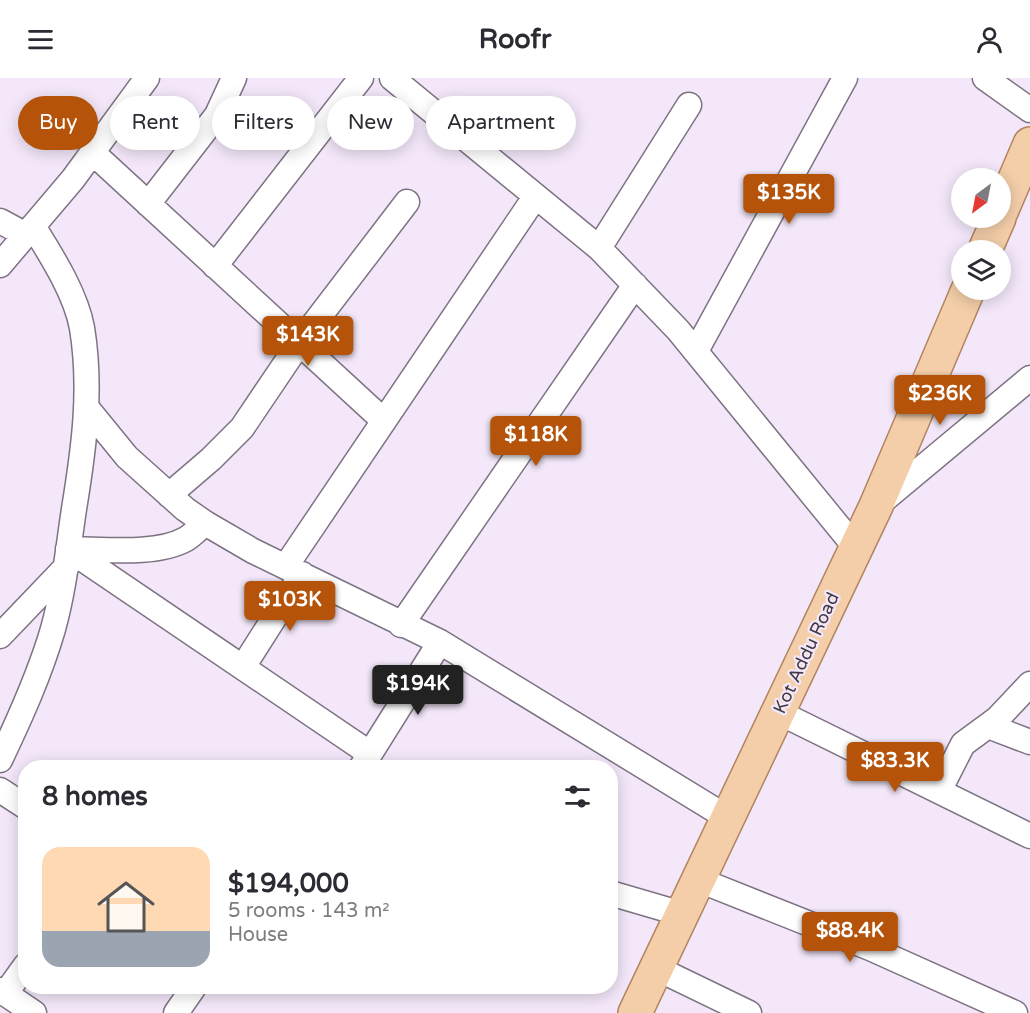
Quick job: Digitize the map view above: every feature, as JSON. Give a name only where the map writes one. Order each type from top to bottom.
[{"type":"main road","points":[[1011,190],[1030,144]]},
{"type":"main road","name":"Kot Addu Road","points":[[634,1013],[876,506],[964,300]]},
{"type":"street","points":[[148,204],[217,115],[234,78]]},
{"type":"street","points":[[215,266],[361,78]]},
{"type":"street","points":[[696,351],[845,78]]},
{"type":"street","points":[[985,78],[1030,110]]},
{"type":"street","points":[[0,265],[92,152],[145,79]]},
{"type":"street","points":[[402,80],[535,197],[599,248],[635,285],[696,351],[856,548]]},
{"type":"street","points":[[599,248],[689,105]]},
{"type":"street","points":[[92,152],[384,421]]},
{"type":"street","points":[[243,667],[294,570],[384,421],[535,197]]},
{"type":"street","points":[[169,495],[211,459],[242,428],[300,342],[407,202]]},
{"type":"street","points":[[0,221],[29,230],[61,272],[81,326],[88,387],[85,446],[53,627],[42,663],[0,760]]},
{"type":"street","points":[[401,625],[635,285]]},
{"type":"street","points":[[876,506],[1030,378]]},
{"type":"street","points":[[87,408],[127,457],[204,523],[401,625],[440,642],[728,818]]},
{"type":"street","points":[[0,636],[67,557],[167,546],[187,538],[204,523]]},
{"type":"street","points":[[67,557],[243,667],[364,760]]},
{"type":"street","points":[[366,760],[440,642]]},
{"type":"street","points":[[939,791],[963,744],[988,726],[1030,684]]},
{"type":"street","points":[[778,712],[1030,836]]},
{"type":"street","points":[[988,726],[1030,742]]},
{"type":"street","points":[[0,790],[18,802]]},
{"type":"street","points":[[699,880],[870,948],[1015,1013]]},
{"type":"street","points":[[618,895],[682,914]]},
{"type":"street","points":[[656,968],[749,1013]]},
{"type":"street","points":[[18,974],[3,992],[34,1013]]},
{"type":"street","points":[[176,1013],[189,994]]}]
